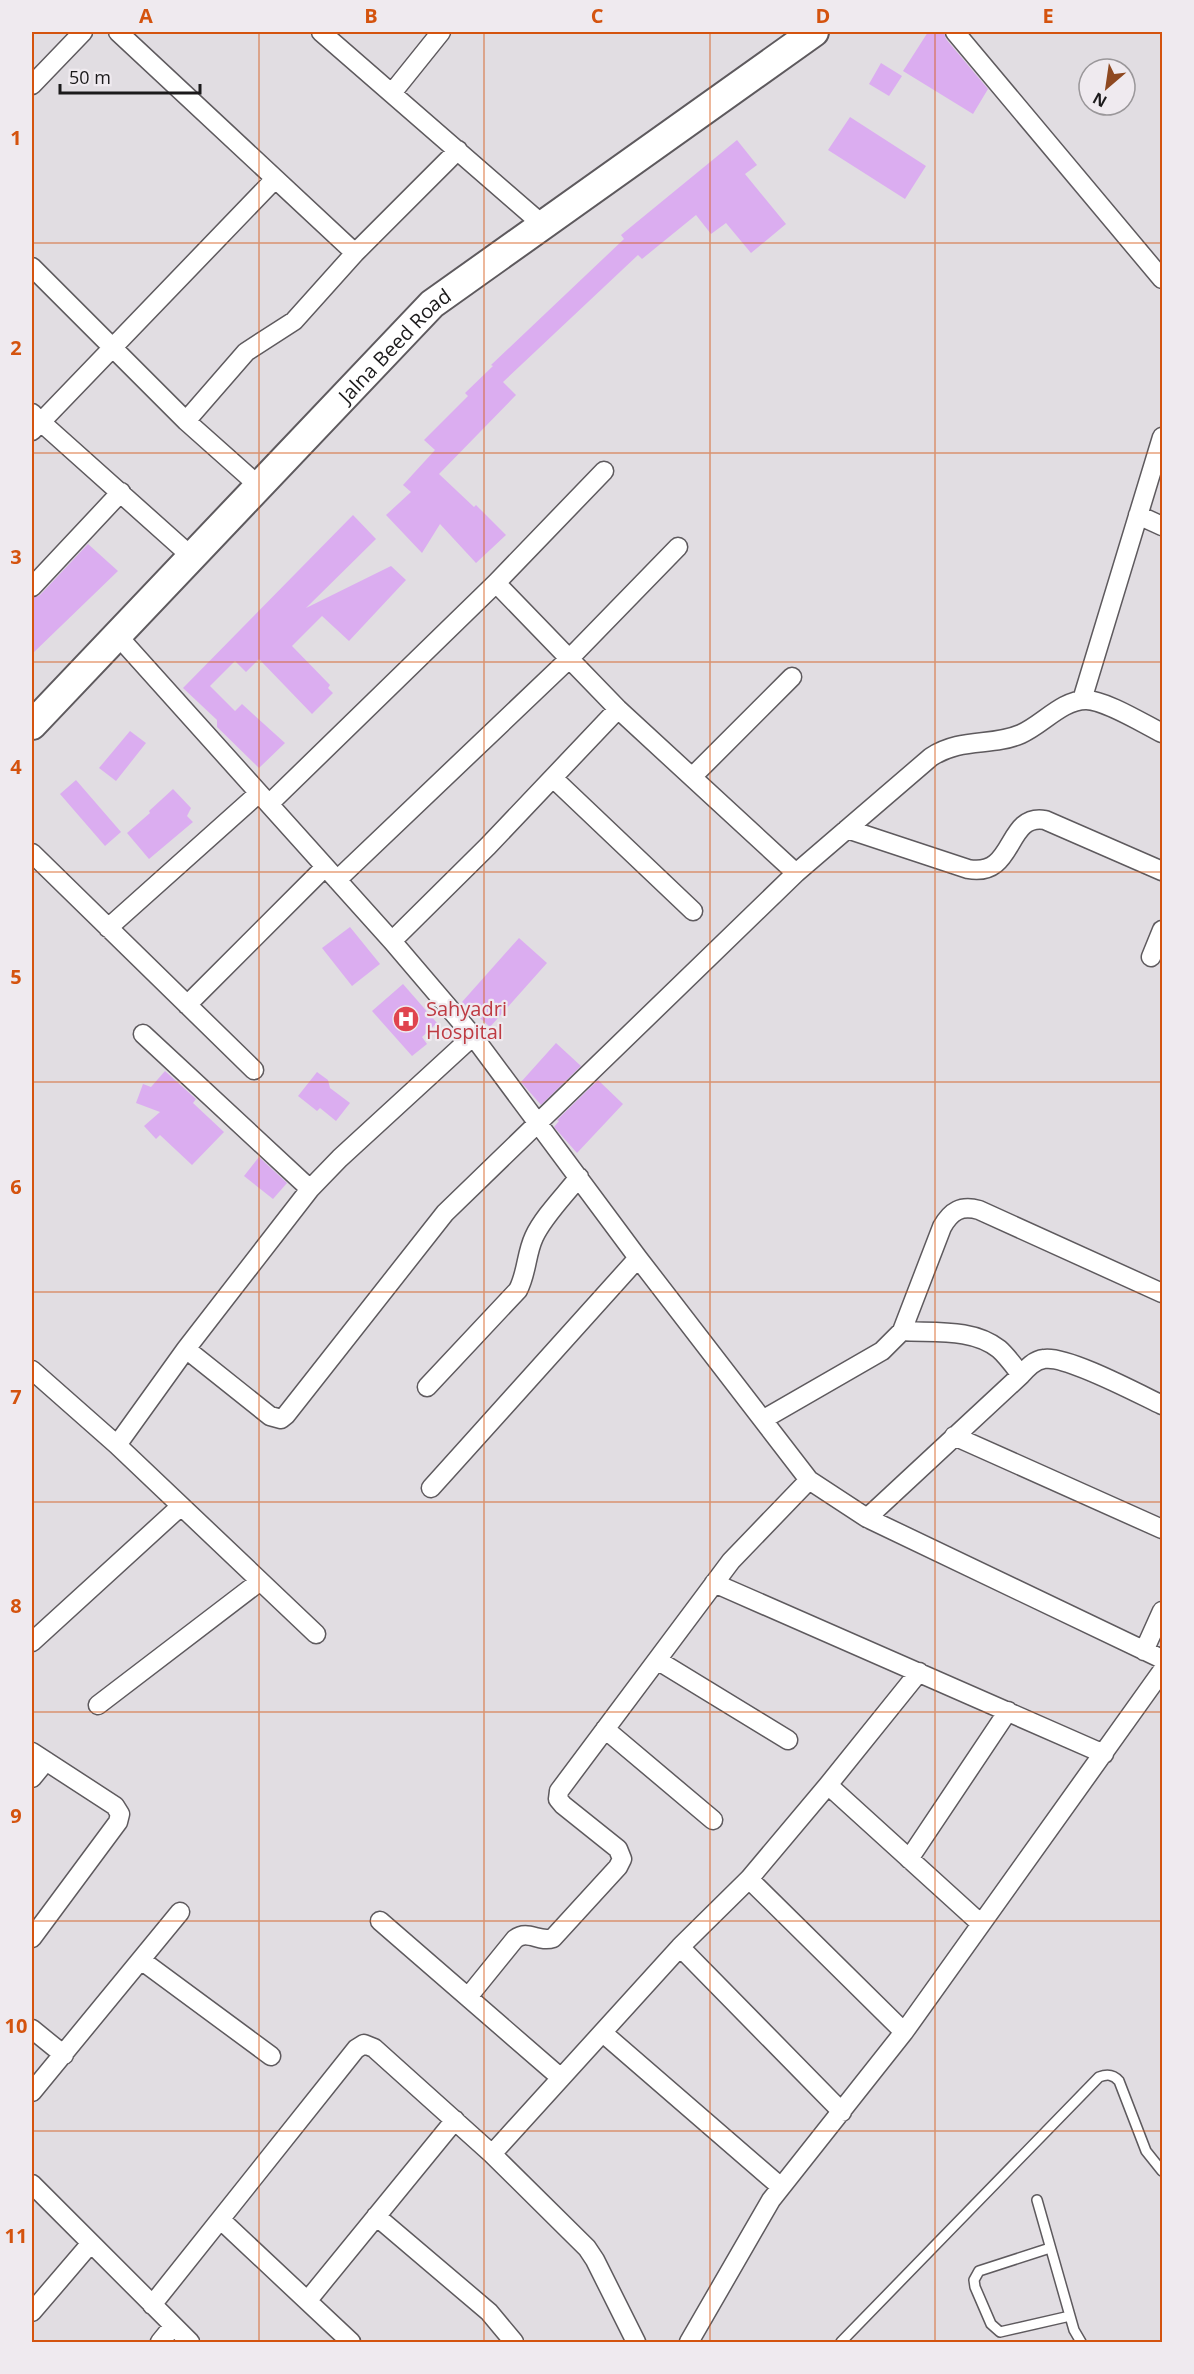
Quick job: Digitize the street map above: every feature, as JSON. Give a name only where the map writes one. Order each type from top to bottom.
[{"type":"main road","name":"Jalna Beed Road","points":[[32,725],[432,304],[813,32]]},
{"type":"street","points":[[32,85],[83,32]]},
{"type":"street","points":[[118,32],[355,254]]},
{"type":"street","points":[[321,32],[543,225]]},
{"type":"street","points":[[392,93],[441,32]]},
{"type":"street","points":[[955,32],[1162,279]]},
{"type":"street","points":[[186,421],[246,352],[294,321],[355,254],[458,150]]},
{"type":"street","points":[[192,557],[121,492],[34,422],[110,348],[275,179]]},
{"type":"street","points":[[32,267],[110,348],[186,421],[259,486]]},
{"type":"street","points":[[1082,700],[1162,437]]},
{"type":"street","points":[[108,928],[264,798],[496,583],[604,471]]},
{"type":"street","points":[[32,587],[121,492]]},
{"type":"street","points":[[1138,515],[1162,526]]},
{"type":"street","points":[[187,1005],[569,659],[678,547]]},
{"type":"street","points":[[496,583],[618,709],[796,873]]},
{"type":"street","points":[[117,635],[392,941],[473,1036],[809,1480],[867,1518],[1162,1659]]},
{"type":"street","points":[[692,777],[792,677]]},
{"type":"street","points":[[186,1348],[274,1419],[286,1415],[427,1233],[538,1120],[796,873],[941,751],[971,742],[1002,740],[1017,736],[1033,729],[1063,707],[1082,700],[1101,703],[1162,733]]},
{"type":"street","points":[[392,941],[488,846],[618,709]]},
{"type":"street","points":[[553,778],[693,911]]},
{"type":"street","points":[[847,829],[968,869],[984,870],[996,864],[1028,822],[1037,819],[1045,820],[1162,871]]},
{"type":"street","points":[[32,853],[254,1070]]},
{"type":"street","points":[[1151,957],[1162,930]]},
{"type":"street","points":[[143,1034],[310,1189]]},
{"type":"street","points":[[117,1445],[186,1348],[310,1189],[340,1158],[473,1036]]},
{"type":"street","points":[[427,1387],[518,1290],[526,1271],[536,1233],[579,1176]]},
{"type":"street","points":[[764,1419],[882,1352],[902,1331],[942,1227],[947,1218],[961,1208],[969,1207],[979,1210],[1162,1293]]},
{"type":"street","points":[[431,1488],[639,1258]]},
{"type":"street","points":[[902,1331],[971,1335],[983,1339],[1001,1351],[1021,1375]]},
{"type":"street","points":[[867,1518],[1040,1359],[1057,1360],[1162,1405]]},
{"type":"street","points":[[32,1370],[117,1445],[316,1634]]},
{"type":"street","points":[[954,1436],[1162,1529]]},
{"type":"street","points":[[468,1998],[515,1939],[525,1934],[544,1940],[554,1938],[620,1863],[621,1854],[618,1849],[563,1805],[557,1795],[731,1561],[809,1480]]},
{"type":"street","points":[[32,1642],[181,1506]]},
{"type":"street","points":[[98,1705],[259,1582]]},
{"type":"street","points":[[714,1583],[1104,1754]]},
{"type":"street","points":[[1144,1651],[1162,1611]]},
{"type":"street","points":[[657,1660],[788,1740]]},
{"type":"street","points":[[689,2343],[760,2215],[904,2032],[1162,1671]]},
{"type":"street","points":[[492,2154],[680,1947],[749,1879],[920,1672]]},
{"type":"street","points":[[909,1859],[1008,1711]]},
{"type":"street","points":[[605,1729],[713,1820]]},
{"type":"street","points":[[32,1778],[39,1757],[115,1806],[120,1814],[120,1819],[32,1938]]},
{"type":"street","points":[[828,1785],[980,1923]]},
{"type":"street","points":[[749,1879],[904,2032]]},
{"type":"street","points":[[32,2092],[180,1912]]},
{"type":"street","points":[[380,1921],[561,2078]]},
{"type":"street","points":[[680,1947],[842,2112]]},
{"type":"street","points":[[141,1960],[272,2056]]},
{"type":"street","points":[[32,2029],[64,2055]]},
{"type":"street","points":[[603,2033],[781,2187]]},
{"type":"street","points":[[152,2306],[356,2049],[364,2044],[374,2048],[455,2120],[587,2248],[598,2265],[636,2343]]},
{"type":"street","points":[[309,2300],[455,2120]]},
{"type":"street","points":[[32,2184],[190,2343]]},
{"type":"street","points":[[376,2216],[483,2307],[514,2343]]},
{"type":"street","points":[[221,2220],[309,2300],[351,2343]]},
{"type":"street","points":[[32,2312],[91,2243]]},
{"type":"street","points":[[160,2343],[173,2326]]},
{"type":"lane","points":[[841,2343],[1099,2077],[1106,2074],[1113,2075],[1119,2081],[1146,2151],[1162,2170]]},
{"type":"lane","points":[[1037,2200],[1070,2316],[1081,2343]]},
{"type":"lane","points":[[1050,2248],[979,2271],[974,2280],[975,2287],[991,2324],[1000,2332],[1070,2316]]},
{"type":"building","points":[[928,32],[944,33],[946,39],[988,89],[973,114],[903,71]]},
{"type":"building","points":[[881,63],[902,76],[889,96],[869,84]]},
{"type":"building","points":[[850,117],[926,166],[905,199],[828,150]]},
{"type":"building","points":[[737,140],[757,165],[745,174],[786,224],[751,253],[726,223],[711,234],[696,215],[642,259],[638,255],[503,382],[516,395],[439,474],[474,507],[476,505],[506,535],[476,563],[440,524],[422,553],[386,515],[411,492],[403,485],[435,450],[424,440],[468,396],[465,393],[493,366],[491,365],[624,239],[621,235]]},
{"type":"building","points":[[353,515],[376,539],[306,608],[391,566],[406,580],[349,641],[322,616],[292,646],[330,685],[328,688],[333,693],[312,714],[259,659],[246,672],[235,661],[210,686],[235,711],[242,704],[285,743],[259,768],[217,727],[217,720],[183,688]]},
{"type":"building","points":[[88,544],[118,571],[32,654],[32,598],[40,595]]},
{"type":"building","points":[[130,731],[146,743],[116,781],[99,768]]},
{"type":"building","points":[[76,780],[121,832],[105,846],[60,794]]},
{"type":"building","points":[[173,789],[191,808],[187,816],[193,822],[149,859],[127,833]]},
{"type":"building","points":[[350,927],[380,964],[352,986],[322,948]]},
{"type":"building","points":[[519,938],[547,963],[490,1027],[462,1002]]},
{"type":"building","points":[[403,984],[437,1023],[422,1037],[427,1044],[412,1056],[372,1011]]},
{"type":"building","points":[[556,1043],[581,1066],[541,1105],[521,1082]]},
{"type":"building","points":[[165,1071],[196,1099],[193,1103],[224,1132],[192,1165],[160,1135],[156,1139],[144,1126],[160,1112],[136,1103],[143,1084],[151,1087]]},
{"type":"building","points":[[317,1072],[328,1080],[330,1088],[350,1103],[336,1121],[320,1108],[317,1111],[298,1096]]},
{"type":"building","points":[[598,1080],[623,1104],[577,1153],[554,1127],[559,1121],[557,1120]]},
{"type":"building","points":[[259,1157],[287,1183],[273,1199],[244,1176]]},
{"type":"place","name":"Sahyadri Hospital","points":[[406,1019]]}]
